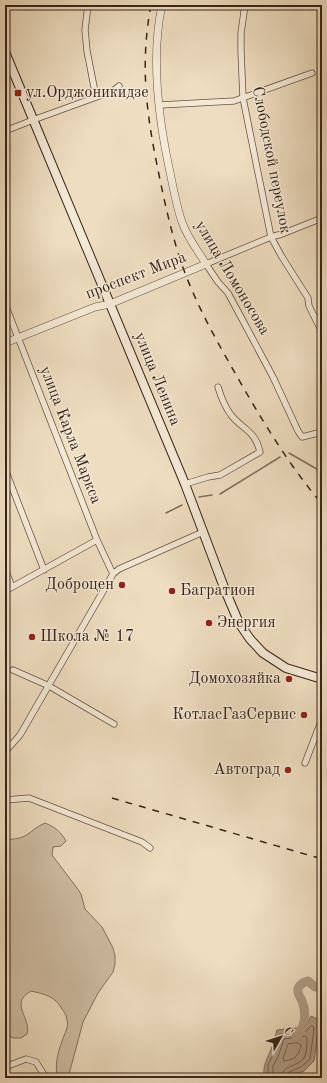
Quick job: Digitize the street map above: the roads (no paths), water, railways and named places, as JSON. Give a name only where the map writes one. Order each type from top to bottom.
[{"type":"main road","name":"улица Ленина","points":[[5,52],[185,484],[239,623],[250,639],[263,653],[286,668],[322,679]]},
{"type":"street","points":[[88,5],[85,30],[87,51],[96,97]]},
{"type":"street","name":"улица Ломоносова","points":[[162,5],[156,46],[160,105],[167,160],[180,215],[189,236],[206,264],[218,282],[228,293],[273,376],[298,431],[302,437],[322,432]]},
{"type":"street","name":"Слободской переулок","points":[[245,5],[241,51],[243,98],[271,237],[308,298],[309,306],[322,332]]},
{"type":"street","points":[[160,105],[234,101],[312,73]]},
{"type":"street","points":[[5,131],[113,91],[119,86]]},
{"type":"street","name":"проспект Мира","points":[[5,343],[88,310],[110,304],[271,237],[322,218]]},
{"type":"street","name":"улица Карла Маркса","points":[[5,304],[97,540],[113,574]]},
{"type":"street","points":[[185,484],[220,475],[260,452],[255,438],[232,416],[224,403],[218,387]]},
{"type":"street","points":[[5,469],[44,570]]},
{"type":"street","points":[[5,752],[20,735],[113,574],[119,569],[203,532]]},
{"type":"street","points":[[5,591],[97,540]]},
{"type":"street","points":[[5,569],[12,587]]},
{"type":"street","points":[[13,670],[49,686],[114,724]]},
{"type":"street","points":[[305,763],[322,718]]},
{"type":"street","points":[[5,800],[29,798],[142,842],[150,848]]},
{"type":"street","points":[[5,1067],[26,1059],[36,1062],[46,1078]]},
{"type":"water","points":[[311,1016],[320,1020],[314,1061],[304,1071],[291,1075],[288,1078],[264,1078],[266,1060],[273,1045],[277,1030],[306,1027]]},
{"type":"waterway","points":[[289,453],[322,472]]},
{"type":"waterway","points":[[220,494],[280,457]]},
{"type":"waterway","points":[[199,497],[212,495]]},
{"type":"waterway","points":[[166,513],[182,505]]},
{"type":"waterway","points":[[296,1037],[303,1025],[305,1015],[304,1006],[298,993],[299,986],[308,981],[315,987],[322,986]]},
{"type":"railway","points":[[151,5],[145,62],[149,117],[155,155],[172,233],[186,277],[219,345],[264,423],[301,478],[322,504]]},
{"type":"railway","points":[[112,798],[322,859]]},
{"type":"place","name":"ул.Орджоникидзе","points":[[18,93]]},
{"type":"place","name":"Доброцен","points":[[122,585]]},
{"type":"place","name":"Багратион","points":[[172,591]]},
{"type":"place","name":"Энергия","points":[[209,623]]},
{"type":"place","name":"Школа № 17","points":[[32,637]]},
{"type":"place","name":"Домохозяйка","points":[[289,679]]},
{"type":"place","name":"КотласГазСервис","points":[[304,715]]},
{"type":"place","name":"Автоград","points":[[288,770]]}]
